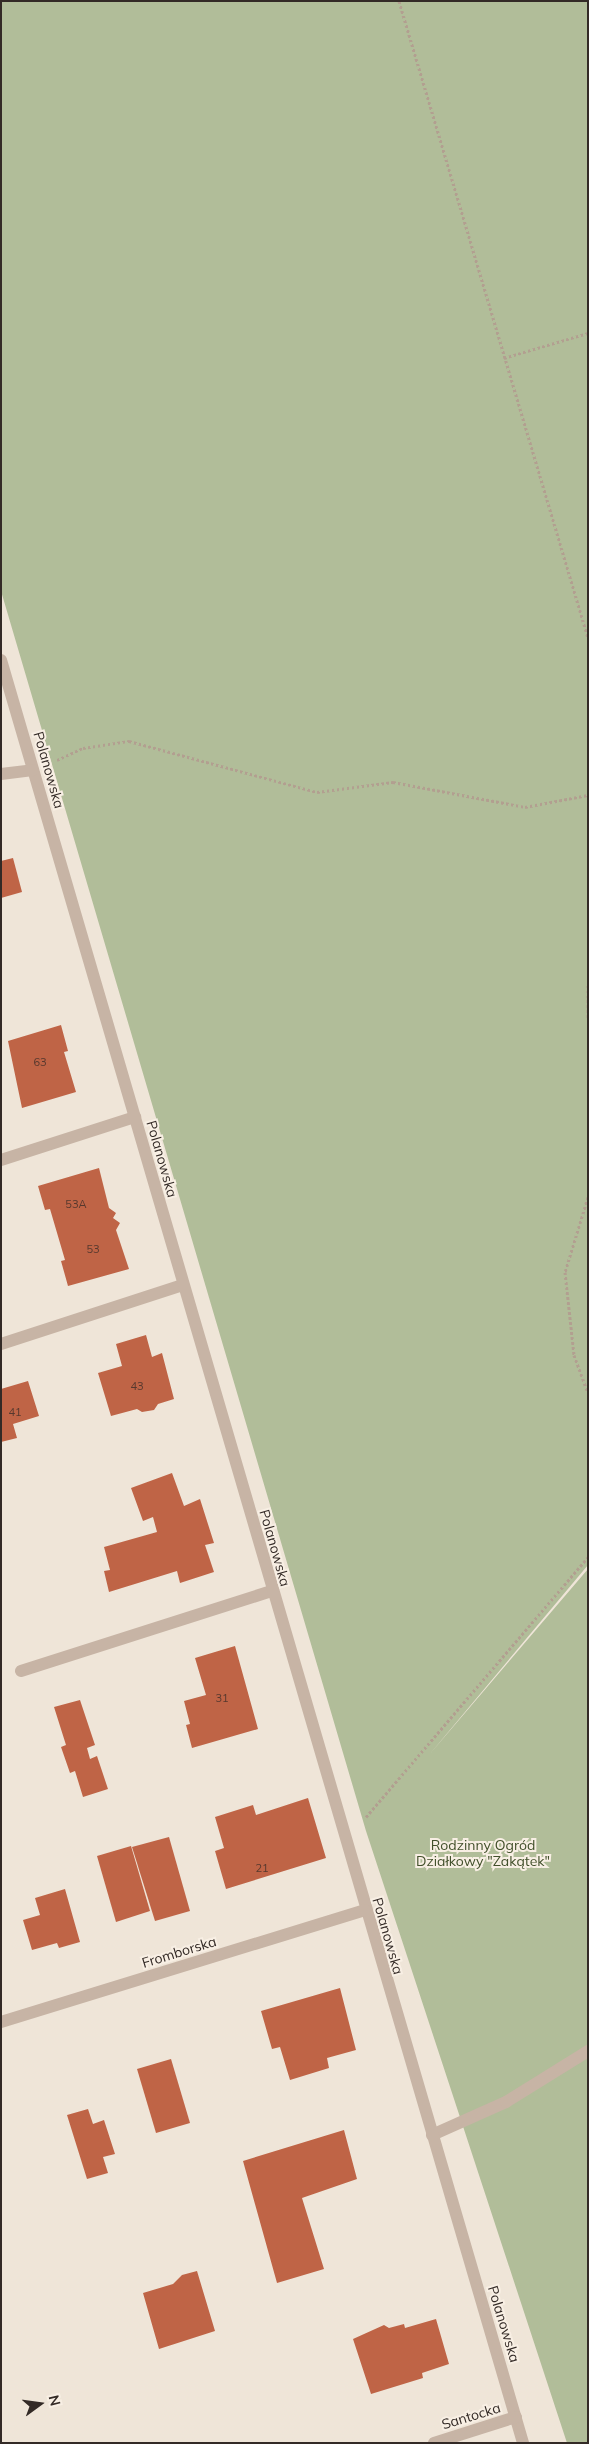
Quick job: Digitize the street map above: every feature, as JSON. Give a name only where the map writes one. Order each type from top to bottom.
[{"type":"street","name":"Polanowska","points":[[1,660],[365,1910],[523,2443]]},
{"type":"street","points":[[1,774],[33,770]]},
{"type":"street","points":[[1,1160],[135,1117]]},
{"type":"street","points":[[1,1344],[183,1285]]},
{"type":"street","points":[[21,1672],[272,1591]]},
{"type":"street","name":"Fromborska","points":[[1,2022],[365,1910]]},
{"type":"street","points":[[432,2136],[506,2102],[588,2051]]},
{"type":"street","name":"Santocka","points":[[434,2443],[516,2417]]},
{"type":"path","points":[[399,1],[588,638]]},
{"type":"path","points":[[504,358],[588,333]]},
{"type":"path","points":[[33,770],[83,748],[129,741],[317,792],[393,782],[525,806],[588,795]]},
{"type":"path","points":[[588,985],[588,1018]]},
{"type":"path","points":[[588,1197],[566,1272],[574,1355],[588,1393]]},
{"type":"path","points":[[345,1841],[588,1557]]},
{"type":"green space","name":"Rodzinny Ogród Działkowy \"Zakątek\"","points":[[1,1],[588,1],[588,1565],[429,1755],[588,1569],[588,2443],[567,2443],[366,1831],[1,591]]},
{"type":"building","points":[[13,858],[22,892],[1,898],[1,861]]},
{"type":"building","points":[[61,1025],[68,1051],[64,1052],[76,1092],[22,1108],[8,1041]]},
{"type":"building","points":[[99,1168],[109,1208],[116,1213],[113,1218],[120,1223],[116,1230],[129,1269],[68,1286],[61,1261],[65,1260],[50,1209],[45,1210],[38,1186]]},
{"type":"building","points":[[146,1335],[152,1357],[162,1353],[174,1399],[158,1404],[154,1410],[142,1412],[137,1409],[111,1416],[98,1373],[122,1366],[116,1344]]},
{"type":"building","points":[[28,1381],[39,1416],[13,1424],[17,1438],[1,1442],[1,1389]]},
{"type":"building","points":[[172,1473],[184,1506],[200,1499],[214,1543],[205,1545],[214,1572],[180,1583],[177,1571],[109,1592],[104,1571],[110,1570],[104,1547],[157,1532],[153,1517],[143,1521],[131,1488]]},
{"type":"building","points":[[235,1646],[258,1729],[192,1748],[186,1725],[190,1724],[184,1701],[206,1695],[195,1658]]},
{"type":"building","points":[[80,1700],[95,1745],[87,1748],[90,1759],[97,1756],[108,1789],[83,1797],[75,1771],[70,1773],[61,1747],[66,1745],[54,1707]]},
{"type":"building","points":[[308,1798],[326,1858],[226,1889],[215,1851],[224,1848],[215,1817],[253,1805],[256,1815]]},
{"type":"building","points":[[169,1837],[190,1911],[155,1921],[132,1847]]},
{"type":"building","points":[[131,1846],[150,1911],[116,1922],[97,1856]]},
{"type":"building","points":[[65,1889],[80,1942],[59,1948],[57,1943],[32,1950],[23,1920],[40,1915],[35,1898]]},
{"type":"building","points":[[340,1988],[356,2050],[327,2058],[329,2068],[290,2080],[280,2047],[272,2049],[261,2011]]},
{"type":"building","points":[[171,2059],[190,2123],[156,2133],[137,2069]]},
{"type":"building","points":[[88,2109],[93,2124],[104,2120],[115,2154],[103,2157],[108,2173],[87,2179],[67,2115]]},
{"type":"building","points":[[344,2130],[357,2179],[302,2198],[324,2269],[277,2283],[243,2161]]},
{"type":"building","points":[[197,2271],[215,2331],[159,2349],[143,2293],[173,2284],[182,2275]]},
{"type":"building","points":[[436,2319],[449,2364],[422,2373],[423,2378],[371,2394],[353,2339],[384,2325],[389,2328],[404,2324],[405,2328]]}]
